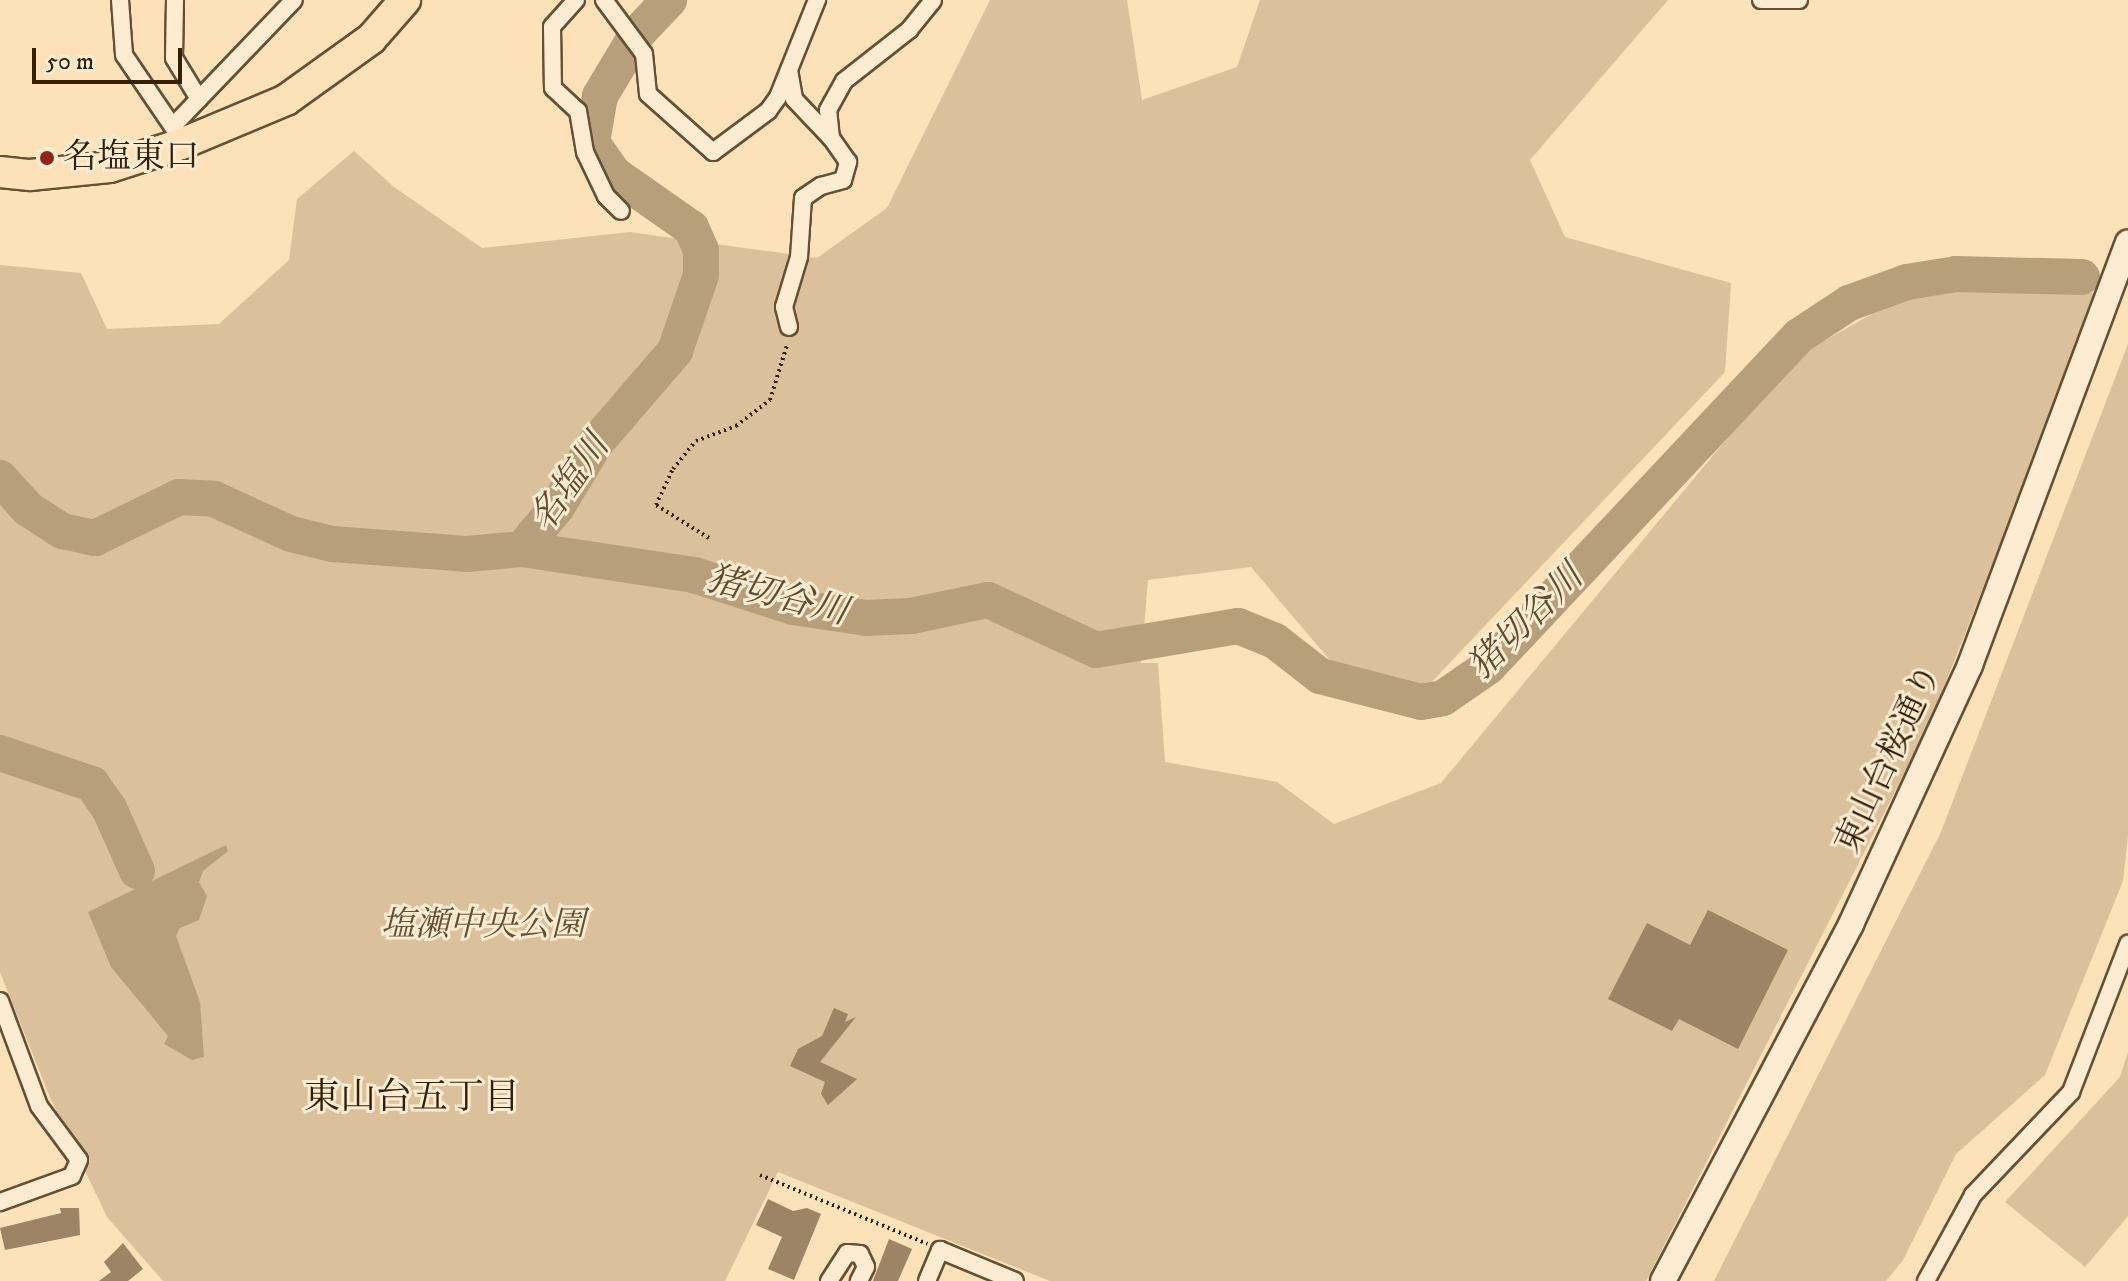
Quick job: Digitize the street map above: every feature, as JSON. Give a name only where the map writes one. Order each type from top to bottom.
[{"type":"highway","points":[[0,172],[75,173],[178,134],[286,100],[316,82],[371,39],[405,0]]},
{"type":"street","points":[[120,0],[124,55],[143,89],[178,134],[199,99],[294,0]]},
{"type":"street","points":[[175,0],[174,58],[199,99]]},
{"type":"street","points":[[576,0],[552,27],[553,88],[578,111],[585,152],[606,196],[621,211]]},
{"type":"street","points":[[604,0],[644,54],[648,94],[713,152],[768,111],[817,0]]},
{"type":"street","points":[[831,138],[828,110],[844,81],[909,30],[933,0]]},
{"type":"street","points":[[1761,0],[1799,0]]},
{"type":"street","points":[[788,68],[794,99],[831,138],[848,162],[843,180],[821,186],[803,198],[799,257],[784,307],[789,327]]},
{"type":"street","name":"東山台桜通り","points":[[1663,1281],[1851,924],[1970,665],[2128,243]]},
{"type":"street","points":[[1926,1281],[1973,1195],[2071,1092],[2128,944]]},
{"type":"street","points":[[0,1001],[39,1106],[79,1160],[72,1176],[0,1202]]},
{"type":"street","points":[[927,1281],[940,1250],[1015,1281]]},
{"type":"street","points":[[829,1281],[847,1253],[860,1254],[866,1267],[859,1281]]},
{"type":"path","points":[[709,538],[656,505],[673,469],[696,441],[736,426],[770,400],[785,364],[789,327]]},
{"type":"path","points":[[760,1175],[940,1250]]},
{"type":"green space","name":"塩瀬中央公園","points":[[990,0],[1127,0],[1142,100],[1237,67],[1260,0],[1668,0],[1530,160],[1565,237],[1731,283],[1725,372],[1426,688],[1334,665],[1251,567],[1148,580],[1141,663],[1158,663],[1165,762],[1277,782],[1334,824],[1441,783],[1794,358],[1895,301],[2014,282],[2099,294],[1929,725],[1646,1281],[1050,1281],[778,1172],[725,1281],[163,1281],[107,1217],[49,1095],[0,972],[0,265],[81,273],[107,329],[219,324],[289,260],[297,199],[354,151],[394,187],[482,248],[630,232],[817,258],[887,208]]},
{"type":"green space","points":[[2128,344],[2128,836],[2123,881],[2045,1075],[1956,1154],[1903,1260],[1886,1281],[1714,1281],[1941,832]]},
{"type":"green space","points":[[2128,1052],[2128,1216],[2085,1267],[2005,1202],[2120,1077]]},
{"type":"shaded area","points":[[226,845],[228,851],[203,871],[199,882],[207,896],[199,920],[180,928],[176,936],[200,1002],[204,1057],[192,1060],[164,1044],[168,1036],[111,967],[88,912]]},
{"type":"building","points":[[1708,910],[1788,950],[1738,1049],[1679,1019],[1672,1031],[1608,999],[1647,923],[1690,945]]},
{"type":"building","points":[[834,1008],[848,1014],[845,1022],[856,1017],[820,1062],[857,1079],[828,1105],[821,1094],[825,1082],[790,1066],[798,1049],[822,1036]]},
{"type":"building","points":[[768,1199],[793,1211],[807,1208],[821,1214],[794,1280],[768,1269],[782,1237],[756,1225]]},
{"type":"building","points":[[60,1208],[79,1208],[80,1235],[5,1250],[0,1228],[61,1213]]},
{"type":"building","points":[[889,1239],[912,1249],[898,1281],[873,1281]]},
{"type":"building","points":[[123,1243],[143,1269],[128,1281],[99,1281],[111,1272],[104,1262]]},
{"type":"waterway","name":"名塩川","points":[[522,549],[557,507],[595,444],[675,351],[701,275],[701,250],[691,228],[614,174],[592,142],[600,96],[637,34],[669,0]]},
{"type":"waterway","name":"猪切谷川","points":[[0,478],[28,509],[62,531],[95,538],[179,497],[214,499],[291,534],[332,544],[467,554],[522,549],[694,575],[793,607],[866,618],[911,616],[988,600],[1096,650],[1238,626],[1275,641],[1320,676],[1421,702],[1443,698],[1488,667],[1799,336],[1849,303],[1907,282],[1956,274],[2082,277]]},
{"type":"waterway","points":[[0,753],[92,784],[109,808],[137,871]]},
{"type":"place","name":"名塩東口","points":[[47,158]]},
{"type":"district","name":"東山台五丁目","points":[[412,1098]]}]
